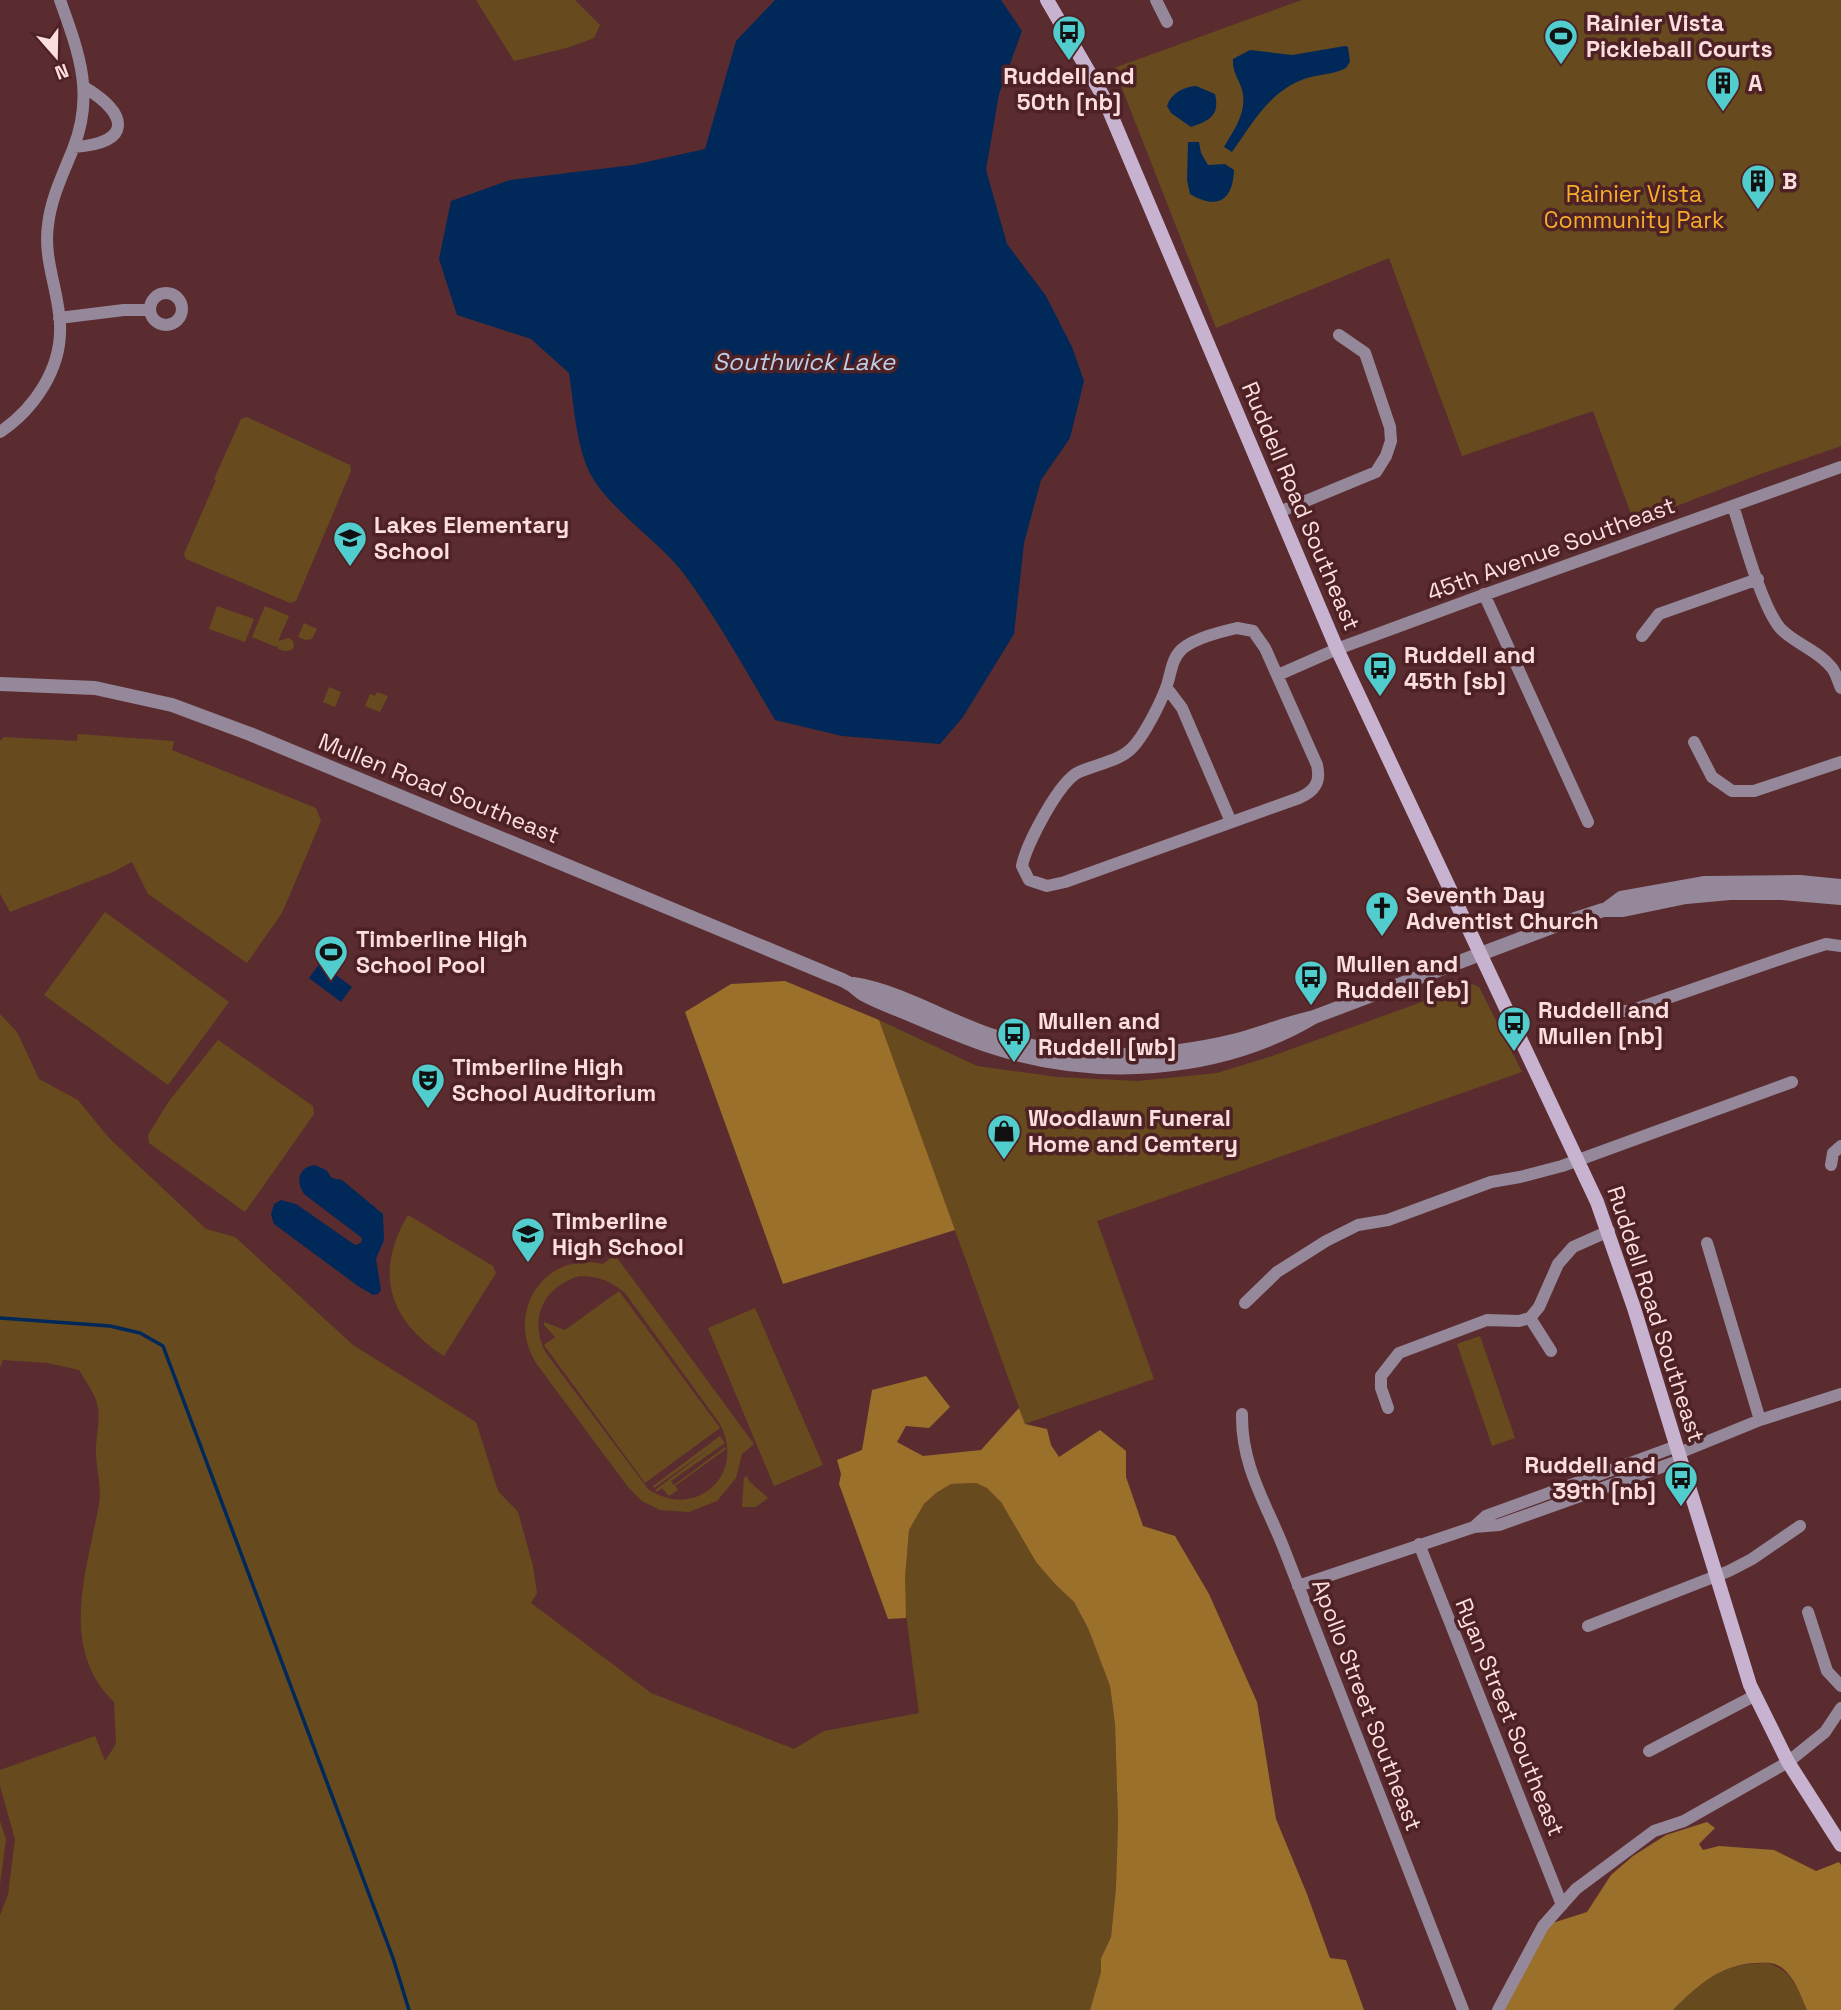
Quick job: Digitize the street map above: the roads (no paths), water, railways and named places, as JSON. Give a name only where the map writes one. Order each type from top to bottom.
[{"type":"main road","name":"Ruddell Road Southeast","points":[[1047,0],[1103,96],[1337,649],[1578,1159],[1609,1231],[1754,1696],[1788,1762],[1841,1845]]},
{"type":"street","points":[[0,432],[20,419],[45,385],[58,346],[60,326],[46,254],[47,229],[58,186],[80,127],[84,87],[81,65],[60,0]]},
{"type":"street","points":[[1156,0],[1167,22]]},
{"type":"street","points":[[74,147],[95,146],[107,142],[118,127],[118,119],[104,99],[84,87]]},
{"type":"street","points":[[59,318],[149,310]]},
{"type":"street","points":[[1279,512],[1376,472],[1386,456],[1391,441],[1390,427],[1365,354],[1339,334]]},
{"type":"street","name":"45th Avenue Southeast","points":[[1278,675],[1337,649],[1485,594],[1841,467]]},
{"type":"street","points":[[1733,506],[1767,607],[1779,626],[1795,642],[1819,655],[1833,669],[1841,688]]},
{"type":"street","points":[[1642,636],[1659,614],[1758,579]]},
{"type":"street","points":[[1485,594],[1588,822]]},
{"type":"street","points":[[1237,628],[1253,631],[1259,637],[1278,675],[1317,765],[1318,783],[1308,794],[1056,885],[1047,886],[1029,880],[1023,871],[1026,850],[1065,783],[1079,772],[1131,750],[1167,688],[1173,663],[1182,649],[1237,628]]},
{"type":"street","name":"Mullen Road Southeast","points":[[0,684],[95,688],[172,705],[300,755],[848,983],[870,986],[992,1036],[1051,1050],[1135,1056],[1174,1053],[1239,1039],[1282,1024],[1314,1017],[1603,910],[1621,898],[1705,883],[1800,882],[1841,886]]},
{"type":"street","points":[[1167,688],[1182,708],[1231,822]]},
{"type":"street","points":[[1694,742],[1712,777],[1732,791],[1754,791],[1841,762]]},
{"type":"street","name":"Mullen Road Southeast","points":[[1603,910],[1623,910],[1686,897],[1730,893],[1782,893],[1841,898]]},
{"type":"street","points":[[1607,1011],[1630,1011],[1826,944],[1841,946]]},
{"type":"street","points":[[1245,1303],[1277,1272],[1326,1241],[1358,1225],[1388,1220],[1490,1182],[1520,1177],[1578,1159],[1791,1082]]},
{"type":"street","points":[[1831,1165],[1833,1153],[1841,1146]]},
{"type":"street","points":[[1388,1408],[1381,1388],[1381,1376],[1399,1353],[1487,1320],[1519,1321],[1530,1318],[1539,1307],[1558,1264],[1573,1247],[1609,1231]]},
{"type":"street","points":[[1707,1243],[1760,1420]]},
{"type":"street","points":[[1530,1318],[1550,1352]]},
{"type":"street","points":[[1298,1586],[1475,1527],[1499,1525],[1760,1420],[1841,1394]]},
{"type":"street","name":"Apollo Street Southeast","points":[[1242,1414],[1242,1439],[1254,1479],[1463,2010]]},
{"type":"street","points":[[1588,1626],[1716,1576],[1752,1559],[1800,1525]]},
{"type":"street","name":"Ryan Street Southeast","points":[[1419,1544],[1562,1905]]},
{"type":"street","points":[[1808,1612],[1827,1671],[1841,1686]]},
{"type":"street","points":[[1649,1751],[1754,1696]]},
{"type":"street","points":[[1497,2010],[1543,1926],[1576,1889],[1654,1831],[1684,1821],[1788,1762],[1825,1732],[1841,1708]]},
{"type":"water","name":"Southwick Lake","points":[[775,0],[1001,0],[1022,31],[999,94],[986,170],[1007,244],[1046,296],[1072,347],[1084,381],[1070,438],[1041,480],[1024,543],[1014,634],[963,717],[940,744],[842,736],[775,720],[720,627],[684,574],[661,548],[618,509],[595,481],[587,467],[580,444],[569,373],[531,339],[457,315],[439,259],[451,201],[510,180],[633,165],[705,149],[736,41]]},
{"type":"water","points":[[1348,47],[1350,62],[1346,68],[1292,84],[1263,110],[1232,152],[1224,147],[1239,120],[1243,105],[1242,90],[1233,59],[1250,50],[1292,55]]},
{"type":"water","points":[[1196,86],[1215,94],[1216,107],[1212,116],[1191,127],[1171,113],[1167,106],[1178,92]]},
{"type":"water","points":[[1188,142],[1199,142],[1201,153],[1208,165],[1225,164],[1234,170],[1230,189],[1222,200],[1208,201],[1190,194],[1187,180]]},
{"type":"water","name":"Timberline High School Pool","points":[[320,963],[352,987],[341,1002],[309,978]]},
{"type":"water","points":[[315,1165],[326,1170],[332,1178],[342,1180],[383,1214],[384,1240],[376,1259],[381,1290],[378,1294],[373,1295],[358,1286],[274,1224],[271,1215],[274,1204],[281,1200],[296,1204],[355,1245],[361,1243],[362,1238],[304,1194],[300,1175],[305,1168]]},
{"type":"waterway","points":[[0,1318],[110,1326],[140,1333],[163,1346],[393,1958],[409,2010]]},
{"type":"place","name":"Ruddell and 50th [nb]","points":[[1069,62]]},
{"type":"place","name":"Rainier Vista Pickleball Courts","points":[[1561,66]]},
{"type":"place","name":"A","points":[[1723,113]]},
{"type":"place","name":"B","points":[[1758,211]]},
{"type":"place","name":"Lakes Elementary School","points":[[350,568]]},
{"type":"place","name":"Ruddell and 45th [sb]","points":[[1380,698]]},
{"type":"place","name":"Seventh Day Adventist Church","points":[[1382,938]]},
{"type":"place","name":"Timberline High School Pool","points":[[331,982]]},
{"type":"place","name":"Mullen and Ruddell [eb]","points":[[1311,1007]]},
{"type":"place","name":"Ruddell and Mullen [nb]","points":[[1514,1053]]},
{"type":"place","name":"Mullen and Ruddell [wb]","points":[[1014,1064]]},
{"type":"place","name":"Timberline High School Auditorium","points":[[428,1110]]},
{"type":"place","name":"Woodlawn Funeral Home and Cemtery","points":[[1004,1161]]},
{"type":"place","name":"Timberline High School","points":[[528,1264]]},
{"type":"place","name":"Ruddell and 39th [nb]","points":[[1681,1508]]},
{"type":"park label","name":"Rainier Vista Community Park","points":[[1634,207]]}]
